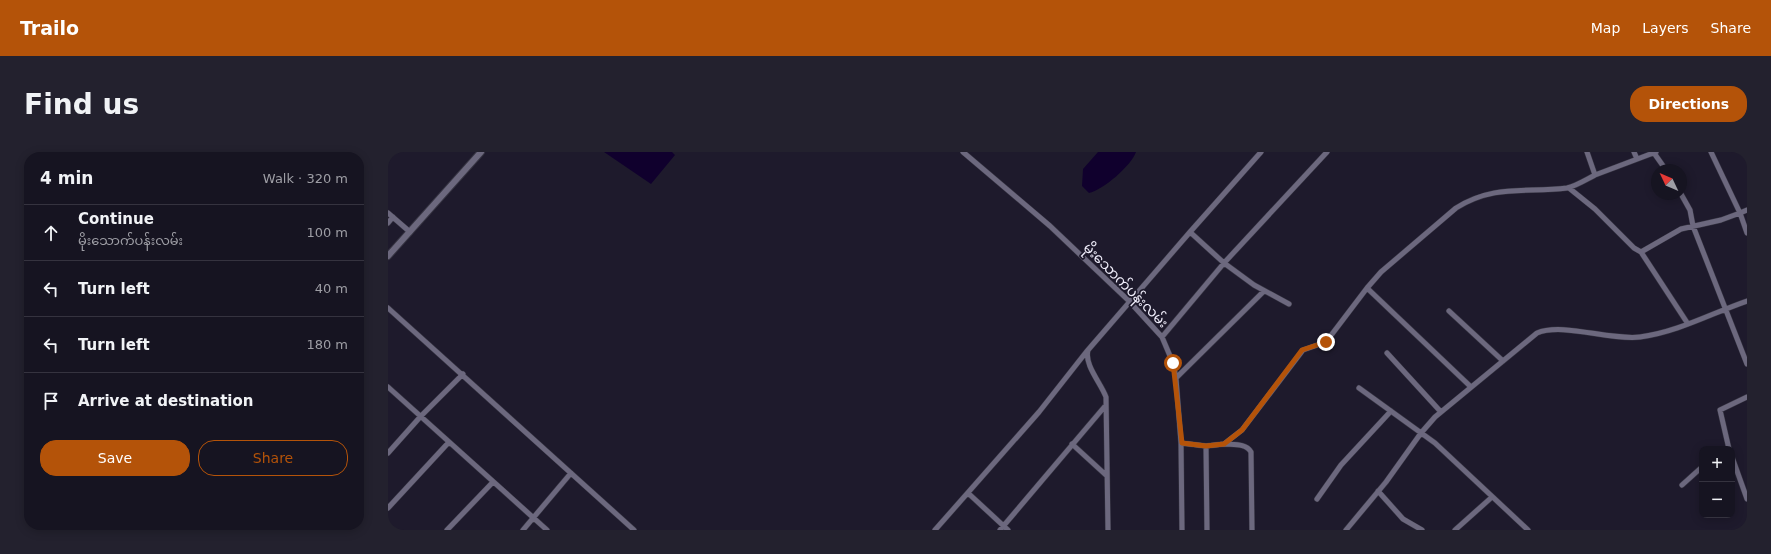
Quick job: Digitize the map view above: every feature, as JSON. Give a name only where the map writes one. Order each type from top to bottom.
[{"type":"street","points":[[388,256],[482,152]]},
{"type":"street","name":"မိုးသောက်ပန်းလမ်း","points":[[963,152],[1050,226],[1129,301],[1162,338],[1173,363],[1176,378],[1182,443],[1182,530]]},
{"type":"street","points":[[935,530],[1039,412],[1129,301],[1261,152]]},
{"type":"street","points":[[1162,338],[1224,263],[1327,152]]},
{"type":"street","points":[[1587,152],[1595,175]]},
{"type":"street","points":[[1634,152],[1637,159]]},
{"type":"street","points":[[1224,444],[1242,430],[1302,350],[1326,342],[1366,288],[1381,272],[1456,208],[1469,199],[1510,190],[1569,188],[1595,175],[1655,152],[1662,164]]},
{"type":"street","points":[[1711,152],[1740,213],[1747,233]]},
{"type":"street","points":[[1569,188],[1595,208],[1634,248],[1641,252],[1688,324]]},
{"type":"street","points":[[1684,200],[1690,210],[1693,226],[1747,364]]},
{"type":"street","points":[[1641,252],[1668,236],[1693,226],[1721,220],[1747,210]]},
{"type":"street","points":[[388,213],[410,232]]},
{"type":"street","points":[[388,223],[393,217]]},
{"type":"street","points":[[1190,232],[1224,263],[1254,285],[1290,304]]},
{"type":"street","points":[[1366,288],[1471,387]]},
{"type":"street","points":[[1176,378],[1264,291]]},
{"type":"street","points":[[1346,530],[1378,492],[1421,432],[1441,412],[1537,333],[1552,329],[1625,338],[1641,337],[1669,331],[1724,308],[1747,301]]},
{"type":"street","points":[[388,308],[463,374],[634,530]]},
{"type":"street","points":[[1449,311],[1503,361]]},
{"type":"street","points":[[1088,350],[1088,361],[1103,388],[1106,404],[1108,530]]},
{"type":"street","points":[[1387,353],[1441,412]]},
{"type":"street","points":[[388,453],[421,416],[463,374]]},
{"type":"street","points":[[388,387],[547,530]]},
{"type":"street","points":[[1359,388],[1435,443],[1528,530]]},
{"type":"street","points":[[1726,446],[1720,410],[1747,396]]},
{"type":"street","points":[[968,493],[1004,529],[1106,404]]},
{"type":"street","points":[[1317,499],[1341,465],[1391,411]]},
{"type":"street","points":[[388,508],[449,442]]},
{"type":"street","points":[[1182,443],[1206,446],[1224,444],[1244,445],[1248,448],[1251,452],[1252,530]]},
{"type":"street","points":[[1072,444],[1107,476]]},
{"type":"street","points":[[1206,446],[1207,530]]},
{"type":"street","points":[[1735,465],[1747,499]]},
{"type":"street","points":[[1682,485],[1699,470]]},
{"type":"street","points":[[523,530],[571,473]]},
{"type":"street","points":[[447,530],[493,482]]},
{"type":"street","points":[[1378,492],[1403,519],[1422,530]]},
{"type":"street","points":[[1455,530],[1492,497]]},
{"type":"shaded area","points":[[604,152],[672,152],[675,155],[651,184]]},
{"type":"shaded area","points":[[1098,152],[1136,152],[1129,164],[1116,177],[1102,187],[1089,193],[1082,186],[1083,169]]},
{"type":"route","points":[[1173,363],[1176,378],[1182,443],[1206,446],[1219,445],[1224,444],[1242,430],[1302,350],[1326,342]]}]
